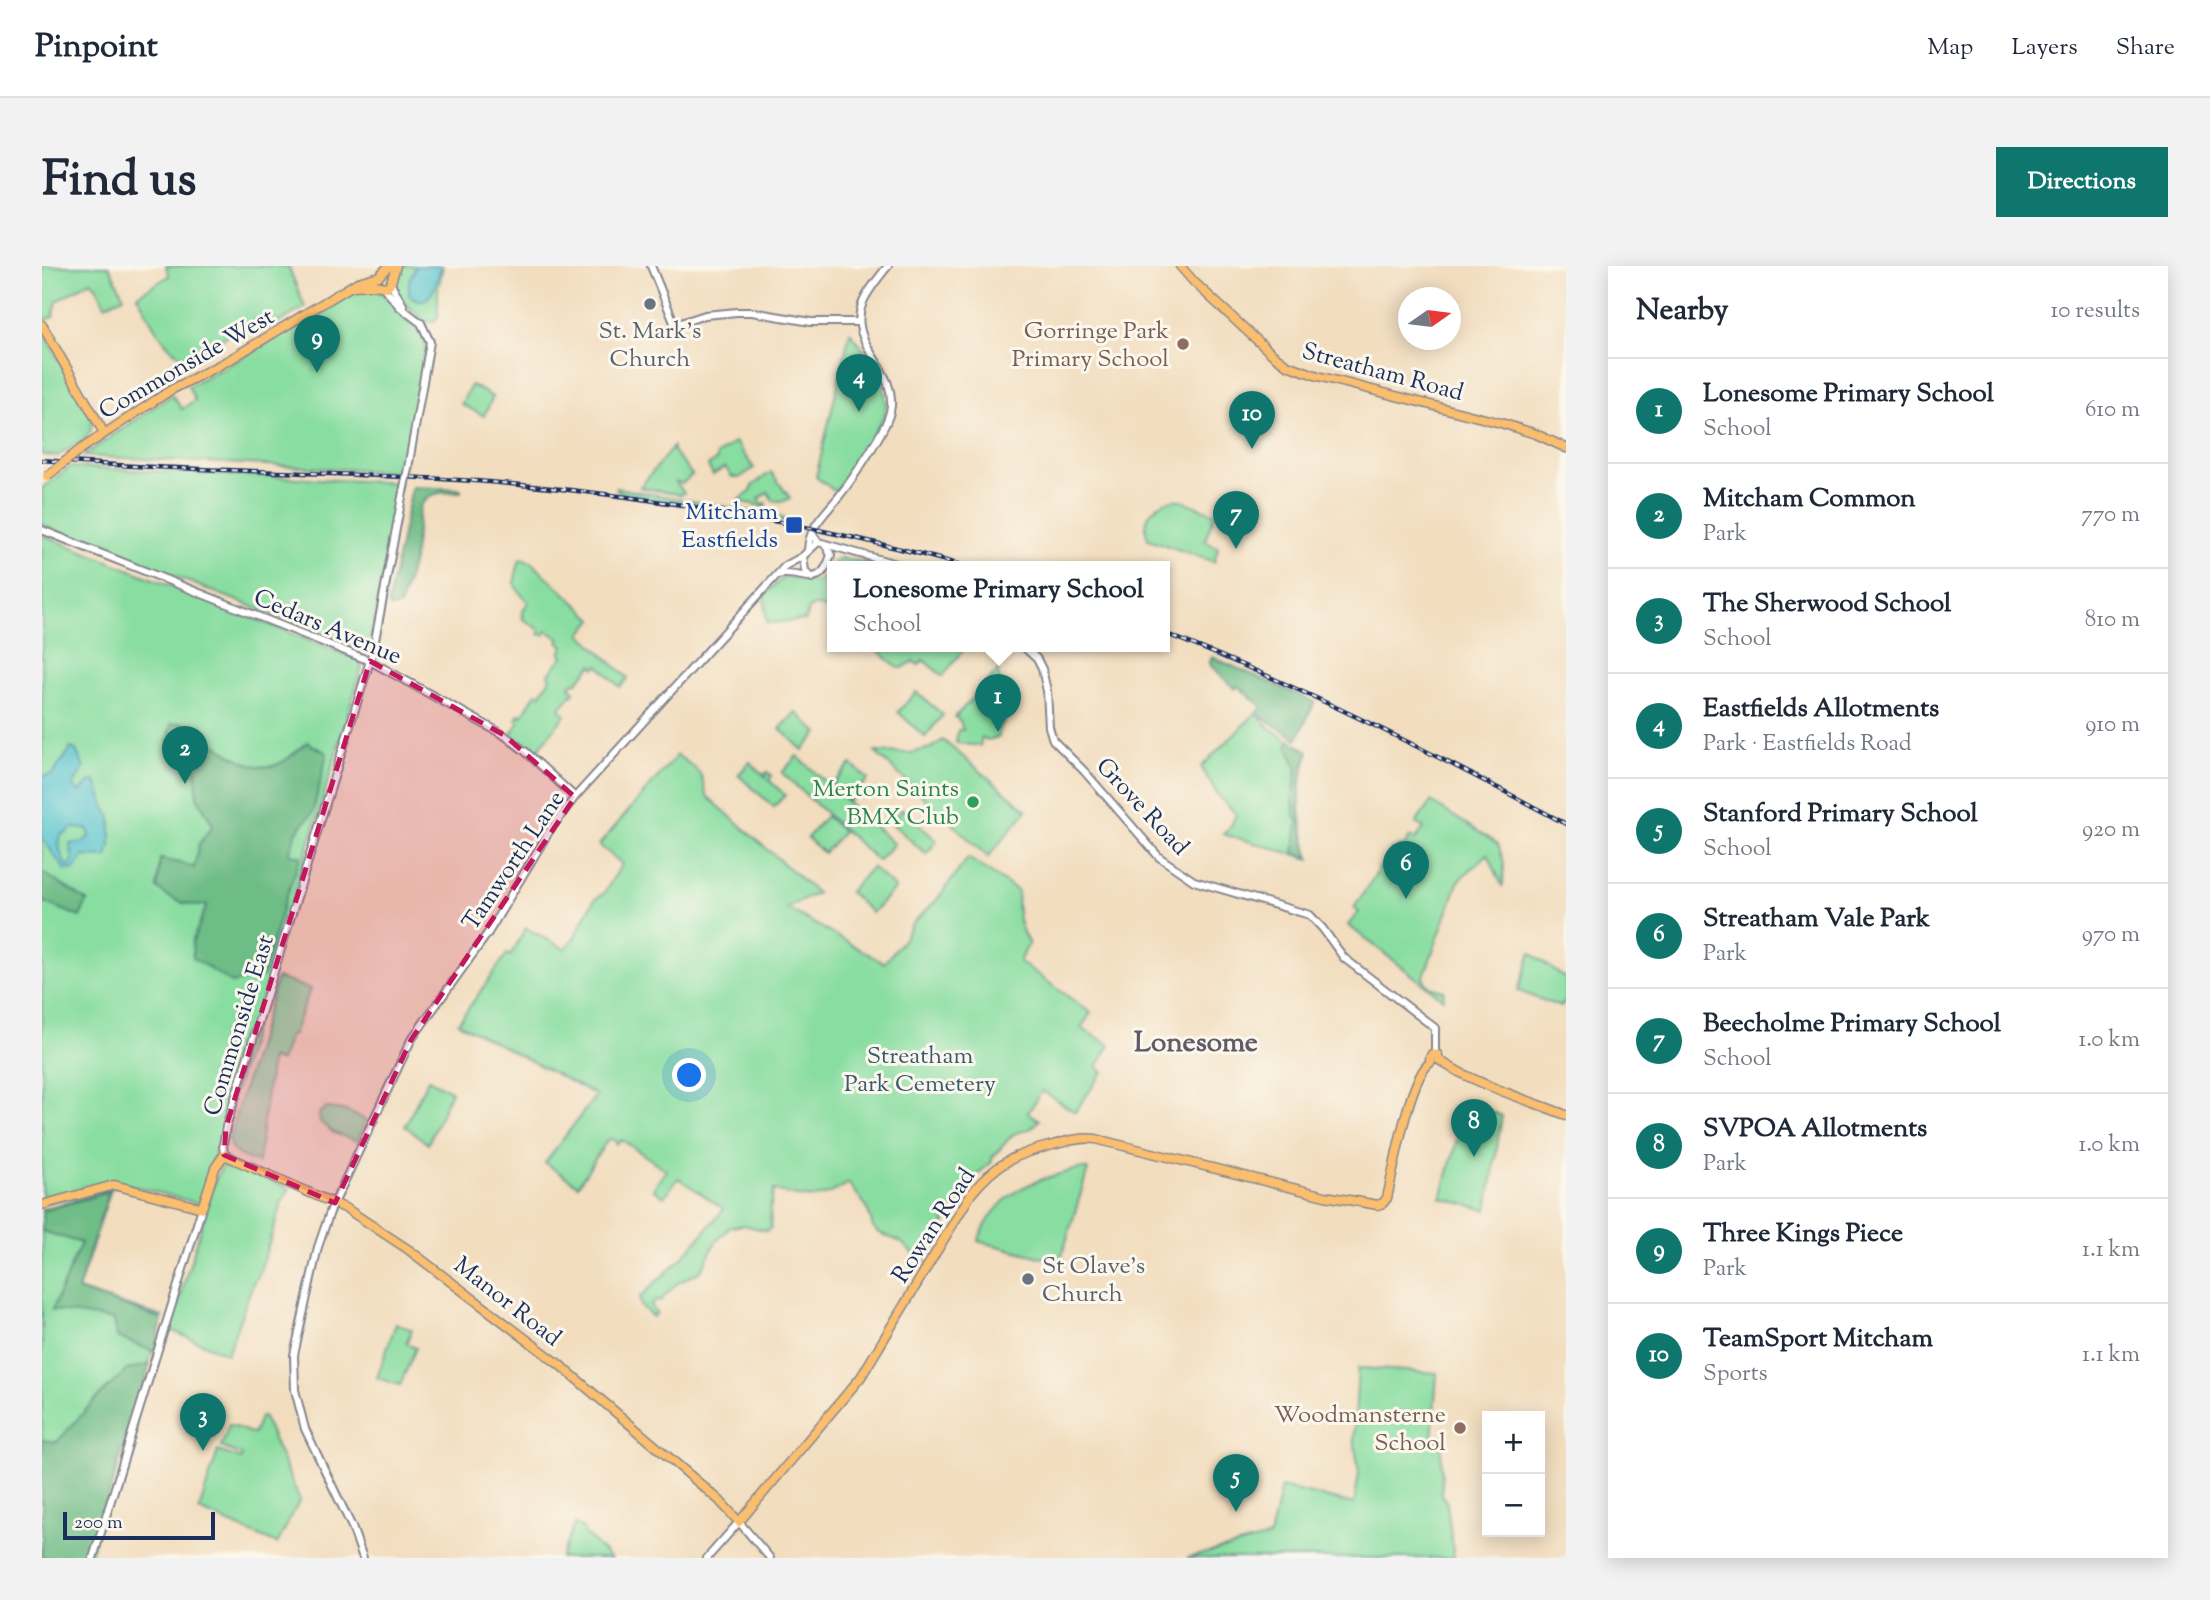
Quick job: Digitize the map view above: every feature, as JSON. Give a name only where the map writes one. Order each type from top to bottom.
[{"type":"main road","points":[[384,281],[389,266]]},
{"type":"main road","points":[[384,281],[396,266]]},
{"type":"main road","name":"Streatham Road","points":[[1180,266],[1209,297],[1287,365],[1318,376],[1522,429],[1566,448]]},
{"type":"main road","name":"Commonside West","points":[[44,477],[104,433],[170,391],[229,360],[363,279],[384,281]]},
{"type":"main road","points":[[42,325],[104,433]]},
{"type":"main road","points":[[1435,1058],[1491,1085],[1566,1115]]},
{"type":"main road","name":"Rowan Road","points":[[739,1522],[861,1377],[968,1198],[988,1174],[1007,1160],[1056,1144],[1091,1138],[1325,1196],[1365,1204],[1382,1203],[1388,1195],[1417,1082],[1423,1069],[1435,1058]]},
{"type":"main road","name":"Manor Road","points":[[224,1155],[335,1202],[409,1250],[545,1353],[719,1500],[739,1522]]},
{"type":"main road","name":"Commonside East","points":[[202,1208],[215,1168],[224,1155]]},
{"type":"main road","points":[[42,1205],[114,1185],[202,1208]]},
{"type":"street","points":[[651,266],[675,325],[712,314],[746,312],[811,322],[859,323]]},
{"type":"street","points":[[808,550],[817,521],[857,471],[890,413],[891,395],[887,380],[864,342],[859,323],[864,300],[888,266]]},
{"type":"street","name":"Commonside East","points":[[224,1155],[226,1127],[370,661],[408,468],[430,342],[421,323],[406,310],[384,281]]},
{"type":"street","name":"Cedars Avenue","points":[[42,530],[370,661],[503,735],[526,752],[575,797]]},
{"type":"street","points":[[813,532],[831,555]]},
{"type":"street","points":[[812,578],[805,571],[803,556],[808,550],[822,543],[884,561]]},
{"type":"street","points":[[831,555],[850,552]]},
{"type":"street","points":[[828,561],[831,555]]},
{"type":"street","name":"Tamworth Lane","points":[[363,1558],[352,1527],[305,1429],[295,1390],[297,1341],[318,1247],[335,1202],[411,1040],[488,933],[550,830],[575,797],[785,566],[803,556]]},
{"type":"street","points":[[776,576],[785,573],[812,578],[821,575],[827,563]]},
{"type":"street","name":"Grove Road","points":[[1030,652],[1042,670],[1047,691],[1049,730],[1054,740],[1096,783],[1159,857],[1194,881],[1305,913],[1320,924],[1337,948],[1360,971],[1433,1026],[1436,1033],[1435,1058]]},
{"type":"street","name":"Commonside East","points":[[93,1558],[202,1208]]},
{"type":"street","points":[[707,1558],[739,1522],[770,1558]]},
{"type":"highlighted area","points":[[370,661],[504,735],[575,797],[411,1040],[335,1203],[224,1155],[226,1127]]},
{"type":"green space","points":[[42,266],[109,266],[124,297],[105,305],[91,281],[57,301],[53,317],[46,320],[42,313]]},
{"type":"green space","points":[[166,266],[288,266],[305,307],[266,330],[258,318],[186,359],[163,340],[137,295],[169,276]]},
{"type":"green space","points":[[400,266],[443,266],[438,290],[438,316],[434,321],[425,322],[400,298],[396,285]]},
{"type":"green space","points":[[367,288],[392,302],[399,309],[398,312],[423,334],[426,346],[403,472],[83,456],[172,395],[182,409],[195,400],[188,386],[357,290]]},
{"type":"green space","points":[[42,331],[92,417],[91,430],[86,438],[57,456],[42,455]]},
{"type":"green space","points":[[850,332],[871,360],[882,381],[885,415],[836,492],[816,477]]},
{"type":"green space","points":[[471,385],[493,397],[484,416],[461,404]]},
{"type":"green space","points":[[735,442],[754,468],[739,478],[732,477],[725,467],[713,475],[708,466],[717,459],[717,455]]},
{"type":"green space","points":[[673,447],[673,451],[692,475],[683,483],[676,482],[684,493],[681,495],[640,487]]},
{"type":"green space","points":[[70,467],[400,483],[367,651],[42,525],[42,488]]},
{"type":"green space","points":[[771,472],[790,498],[773,501],[768,492],[759,499],[764,505],[766,503],[766,507],[738,501],[752,490],[752,486]]},
{"type":"green space","points":[[412,487],[461,489],[461,492],[433,495],[423,502],[420,507],[413,561],[400,606],[391,608],[388,603]]},
{"type":"green space","points":[[616,488],[784,517],[784,521],[626,495],[618,492]]},
{"type":"green space","points":[[1181,500],[1215,514],[1205,540],[1218,548],[1214,562],[1148,539],[1146,523],[1153,510],[1165,502]]},
{"type":"green space","points":[[42,535],[351,657],[362,667],[203,1197],[196,1203],[127,1184],[42,1203]]},
{"type":"green space","points":[[840,558],[857,561],[836,561]]},
{"type":"green space","points":[[520,559],[531,562],[593,619],[581,634],[628,678],[620,687],[598,665],[595,668],[592,665],[576,683],[570,685],[574,692],[560,708],[565,715],[536,755],[511,734],[519,722],[516,720],[519,714],[522,716],[536,693],[540,695],[551,677],[548,675],[563,656],[560,653],[564,646],[558,642],[560,639],[547,631],[544,635],[539,634],[540,630],[522,618],[528,602],[515,583]]},
{"type":"green space","points":[[827,572],[827,610],[816,606],[809,610],[806,620],[767,623],[764,596],[779,581],[788,577],[817,582]]},
{"type":"green space","points":[[880,652],[961,652],[943,676],[923,660],[919,665],[913,662],[898,668]]},
{"type":"green space","points":[[1212,657],[1315,702],[1297,739],[1257,714],[1262,707],[1238,686],[1235,689],[1209,664]]},
{"type":"green space","points":[[998,670],[1001,690],[1018,698],[998,731],[999,737],[987,740],[982,738],[980,746],[956,743],[958,730],[963,730],[960,721],[955,717]]},
{"type":"green space","points":[[916,692],[943,715],[925,737],[898,712]]},
{"type":"green space","points":[[796,712],[818,733],[803,750],[780,729]]},
{"type":"green space","points":[[1257,712],[1273,730],[1309,752],[1301,779],[1300,805],[1310,859],[1223,834],[1231,826],[1236,814],[1218,796],[1201,767]]},
{"type":"green space","points":[[182,723],[237,758],[260,766],[281,763],[307,742],[327,753],[313,812],[296,833],[289,854],[301,856],[263,976],[232,983],[193,958],[192,942],[207,905],[180,902],[157,888],[160,859],[194,868],[199,844],[213,825],[197,797],[196,769],[168,746],[171,724]]},
{"type":"green space","name":"Merton Saints BMX Club","points":[[943,740],[1027,810],[988,857],[875,752],[911,753],[931,748]]},
{"type":"green space","points":[[1290,740],[1309,752],[1300,791],[1302,830],[1308,858],[1294,853],[1298,821],[1294,814],[1293,796],[1297,768],[1287,745]]},
{"type":"green space","name":"Streatham Park Cemetery","points":[[677,755],[698,771],[707,796],[817,893],[787,908],[884,963],[913,923],[935,902],[968,858],[1018,891],[1019,918],[1029,944],[1019,961],[1091,1013],[1081,1028],[1110,1045],[1097,1067],[1103,1072],[1075,1112],[1042,1091],[1028,1113],[1039,1120],[1032,1128],[1013,1134],[992,1158],[992,1162],[970,1183],[923,1263],[901,1242],[877,1232],[867,1207],[848,1183],[829,1194],[812,1197],[774,1190],[770,1209],[771,1228],[767,1231],[744,1225],[730,1227],[715,1243],[701,1271],[676,1284],[659,1302],[656,1300],[651,1306],[657,1313],[653,1317],[641,1306],[640,1297],[681,1259],[724,1209],[678,1178],[664,1197],[653,1189],[666,1170],[622,1140],[616,1144],[615,1140],[608,1139],[578,1185],[545,1163],[596,1095],[458,1023],[507,954],[510,956],[526,928],[565,949],[574,938],[594,900],[604,893],[622,864],[599,845]]},
{"type":"green space","points":[[797,756],[894,844],[878,861],[782,773]]},
{"type":"green space","points":[[750,762],[767,778],[767,772],[772,776],[769,780],[785,795],[774,807],[738,775]]},
{"type":"green space","points":[[851,764],[868,779],[849,801],[832,785]]},
{"type":"green space","points":[[1431,802],[1498,844],[1504,863],[1502,886],[1488,854],[1459,880],[1423,979],[1430,987],[1444,991],[1443,999],[1348,925],[1359,912],[1354,908],[1392,849],[1395,851],[1399,846],[1403,848],[1410,837],[1415,840],[1424,828],[1416,823]]},
{"type":"green space","points":[[902,809],[937,841],[926,854],[890,822]]},
{"type":"green space","points":[[826,816],[843,832],[824,853],[807,838]]},
{"type":"green space","points":[[872,867],[895,888],[872,913],[849,892]]},
{"type":"green space","points":[[42,872],[87,901],[80,917],[42,901]]},
{"type":"green space","points":[[1531,953],[1566,979],[1566,1001],[1561,1007],[1518,991]]},
{"type":"green space","points":[[277,978],[310,989],[280,1062],[271,1058],[258,1163],[235,1152],[229,1138]]},
{"type":"green space","points":[[428,1079],[451,1091],[428,1144],[405,1126]]},
{"type":"green space","points":[[1467,1103],[1502,1116],[1487,1210],[1441,1198]]},
{"type":"green space","points":[[327,1108],[343,1110],[367,1120],[357,1141],[334,1133],[320,1122],[319,1113]]},
{"type":"green space","points":[[230,1163],[290,1189],[283,1199],[258,1277],[254,1281],[227,1354],[170,1330],[216,1178],[222,1167]]},
{"type":"green space","points":[[1078,1169],[1088,1169],[1060,1262],[978,1241],[986,1224],[1006,1199],[1030,1184]]},
{"type":"green space","points":[[111,1189],[78,1290],[163,1317],[88,1558],[42,1558],[42,1209]]},
{"type":"green space","points":[[109,1192],[78,1290],[162,1319],[155,1352],[117,1337],[114,1320],[52,1310],[81,1243],[42,1231],[42,1211]]},
{"type":"green space","points":[[396,1323],[412,1330],[406,1343],[416,1348],[400,1385],[377,1378]]},
{"type":"green space","points":[[150,1364],[89,1558],[42,1558],[42,1440],[57,1442],[127,1370]]},
{"type":"green space","points":[[1358,1368],[1437,1373],[1432,1439],[1441,1441],[1442,1494],[1447,1504],[1454,1558],[1187,1558],[1270,1537],[1281,1487],[1354,1504],[1359,1474],[1354,1438]]},
{"type":"green space","points":[[263,1416],[300,1500],[277,1544],[199,1510],[218,1451],[241,1459],[242,1455],[221,1447],[229,1425],[254,1434],[260,1417]]},
{"type":"green space","points":[[575,1524],[583,1529],[610,1558],[560,1558]]},
{"type":"water","points":[[416,266],[441,266],[432,293],[422,300],[416,300],[409,295],[409,280]]},
{"type":"water","points":[[71,748],[76,750],[84,768],[74,788],[80,792],[91,781],[96,781],[111,817],[111,840],[107,857],[84,856],[74,869],[64,869],[42,838],[42,776],[53,774]],"holes":[[[71,828],[88,829],[90,836],[83,842],[70,844],[73,860],[69,866],[66,865],[59,846],[62,834]]]},
{"type":"railway","points":[[42,460],[476,481],[600,493],[783,523],[946,561]]},
{"type":"railway","points":[[1170,635],[1368,722],[1566,824]]},
{"type":"place","name":"St. Mark's Church","points":[[650,304]]},
{"type":"place","name":"Gorringe Park Primary School","points":[[1183,344]]},
{"type":"place","name":"Three Kings Piece","points":[[317,373]]},
{"type":"place","name":"Eastfields Allotments","points":[[859,412]]},
{"type":"place","name":"TeamSport Mitcham","points":[[1252,449]]},
{"type":"place","name":"Mitcham Eastfields","points":[[794,525]]},
{"type":"place","name":"Beecholme Primary School","points":[[1236,549]]},
{"type":"place","name":"Lonesome Primary School","points":[[998,732]]},
{"type":"place","name":"Mitcham Common","points":[[185,784]]},
{"type":"place","name":"Merton Saints BMX Club","points":[[973,802]]},
{"type":"place","name":"Streatham Vale Park","points":[[1406,899]]},
{"type":"place","name":"SVPOA Allotments","points":[[1474,1157]]},
{"type":"place","name":"St Olave's Church","points":[[1028,1279]]},
{"type":"place","name":"Woodmansterne School","points":[[1460,1428]]},
{"type":"place","name":"The Sherwood School","points":[[203,1451]]},
{"type":"place","name":"Stanford Primary School","points":[[1236,1512]]},
{"type":"district","name":"Lonesome","points":[[1196,1041]]}]
